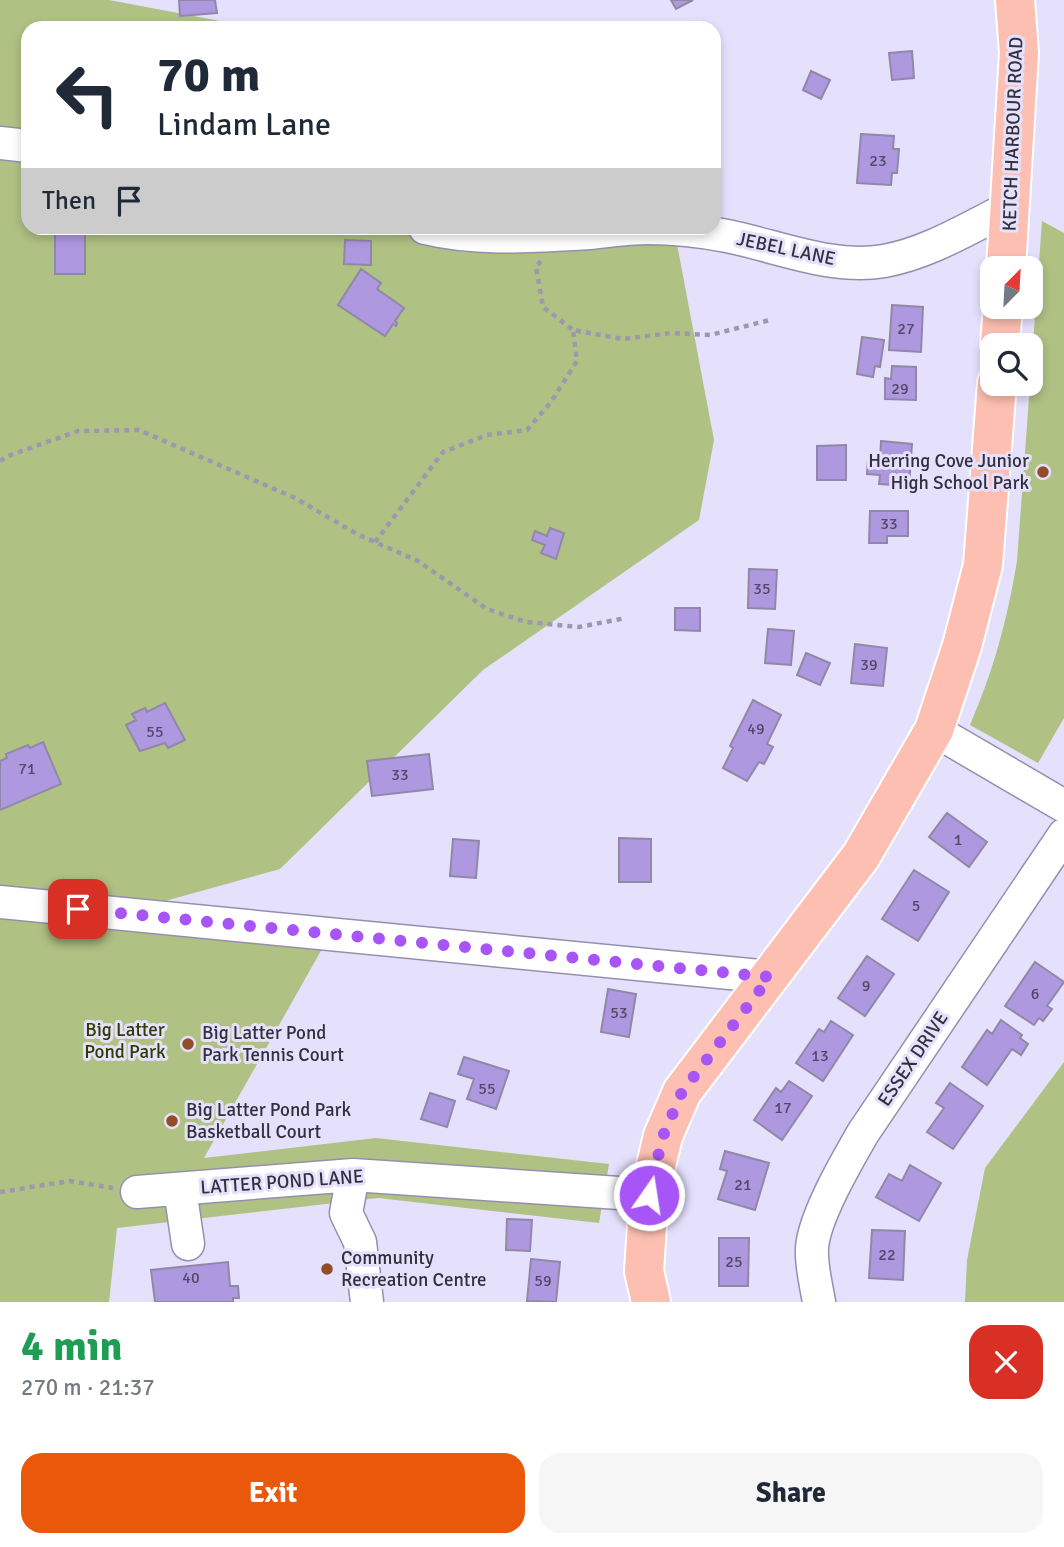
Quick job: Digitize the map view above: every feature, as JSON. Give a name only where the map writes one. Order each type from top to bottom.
[{"type":"main road","name":"KETCH HARBOUR ROAD","points":[[1007,256],[1019,53],[1016,0]]},
{"type":"main road","points":[[651,1302],[644,1271],[649,1195],[663,1136],[682,1092],[861,856],[934,730],[962,646],[983,565],[996,396]]},
{"type":"street","points":[[0,143],[21,145]]},
{"type":"street","name":"JEBEL LANE","points":[[718,235],[840,262],[883,261],[922,250],[1011,207]]},
{"type":"street","name":"JEBEL LANE","points":[[468,235],[518,235]]},
{"type":"street","points":[[934,730],[1064,806]]},
{"type":"street","name":"ESSEX DRIVE","points":[[819,1302],[813,1257],[814,1233],[845,1163],[1064,835]]},
{"type":"street","points":[[0,902],[770,977]]},
{"type":"street","points":[[353,1175],[346,1213],[360,1242],[367,1302]]},
{"type":"street","name":"LATTER POND LANE","points":[[137,1192],[353,1175],[649,1195]]},
{"type":"street","points":[[180,1189],[188,1244]]},
{"type":"path","points":[[561,235],[536,267],[543,307],[573,330],[623,339],[671,333],[710,335],[770,320]]},
{"type":"path","points":[[374,542],[443,452],[487,435],[527,430],[551,402],[577,361],[573,330]]},
{"type":"path","points":[[0,461],[78,431],[139,430],[295,498],[374,542],[418,561],[486,609],[526,622],[579,627],[626,618]]},
{"type":"path","points":[[0,1192],[71,1181],[137,1192]]},
{"type":"green space","name":"Big Latter Pond Park","points":[[0,0],[109,0],[220,21],[21,21],[21,235],[675,235],[714,440],[699,520],[483,670],[280,869],[122,913],[331,933],[204,1158],[376,1138],[609,1164],[599,1223],[378,1198],[117,1228],[109,1302],[0,1302]]},
{"type":"green space","name":"Herring Cove Junior High School Park","points":[[1042,221],[1064,233],[1064,718],[1038,763],[970,725],[999,644],[1017,561],[1029,396],[1043,396],[1043,333],[1034,333],[1035,319],[1043,319],[1043,256],[1039,256]]},
{"type":"green space","points":[[1064,1062],[1064,1302],[965,1302],[967,1260],[985,1168]]},
{"type":"building","points":[[179,0],[215,0],[217,13],[180,16]]},
{"type":"building","points":[[671,0],[693,0],[676,9]]},
{"type":"building","points":[[912,51],[914,78],[892,80],[889,53]]},
{"type":"building","points":[[811,71],[830,80],[821,99],[803,90]]},
{"type":"building","points":[[861,134],[894,136],[893,149],[899,149],[897,173],[892,173],[891,185],[857,183]]},
{"type":"building","points":[[55,235],[85,235],[85,274],[55,274]]},
{"type":"building","points":[[345,240],[371,241],[371,265],[344,264]]},
{"type":"building","points":[[361,269],[381,283],[377,289],[404,308],[395,321],[396,326],[393,324],[385,336],[338,305]]},
{"type":"building","points":[[892,305],[923,307],[921,352],[889,350]]},
{"type":"building","points":[[862,337],[884,340],[880,367],[875,366],[873,377],[857,374]]},
{"type":"building","points":[[892,366],[916,367],[916,400],[885,399],[885,378],[891,379]]},
{"type":"building","points":[[881,441],[912,444],[909,486],[879,484],[880,475],[867,474],[868,459],[880,460]]},
{"type":"building","points":[[846,445],[846,480],[817,480],[817,446]]},
{"type":"building","points":[[870,511],[908,511],[908,536],[887,536],[887,543],[869,543]]},
{"type":"building","points":[[550,528],[564,533],[556,559],[541,553],[545,545],[532,540],[535,531],[547,536]]},
{"type":"building","points":[[749,569],[777,570],[775,609],[748,608]]},
{"type":"building","points":[[675,608],[700,608],[700,631],[675,630]]},
{"type":"building","points":[[768,629],[794,631],[791,665],[765,663]]},
{"type":"building","points":[[855,644],[887,648],[883,686],[851,683]]},
{"type":"building","points":[[806,653],[830,663],[820,685],[797,675]]},
{"type":"building","points":[[753,700],[781,715],[767,744],[773,747],[764,764],[759,762],[747,781],[723,768],[733,748],[730,746]]},
{"type":"building","points":[[165,703],[185,740],[168,748],[165,743],[140,751],[126,725],[136,720],[132,714],[145,708],[147,712]]},
{"type":"building","points":[[43,742],[61,784],[0,810],[0,761],[7,758],[6,754]]},
{"type":"building","points":[[429,754],[433,789],[372,796],[367,761]]},
{"type":"building","points":[[947,813],[987,842],[969,867],[929,837]]},
{"type":"building","points":[[619,838],[651,839],[651,882],[619,882]]},
{"type":"building","points":[[453,839],[479,841],[476,878],[450,876]]},
{"type":"building","points":[[914,870],[949,892],[918,941],[882,919]]},
{"type":"building","points":[[867,956],[894,974],[865,1016],[838,998]]},
{"type":"building","points":[[1035,962],[1064,982],[1047,1006],[1052,1009],[1043,1021],[1039,1018],[1034,1025],[1005,1006]]},
{"type":"building","points":[[608,989],[636,994],[629,1037],[601,1032]]},
{"type":"building","points":[[1001,1020],[1022,1035],[1020,1038],[1028,1044],[1021,1055],[1012,1049],[987,1085],[962,1067],[987,1030],[992,1034]]},
{"type":"building","points":[[831,1021],[853,1035],[823,1081],[796,1063],[819,1029],[824,1032]]},
{"type":"building","points":[[464,1057],[509,1071],[496,1109],[467,1099],[474,1079],[458,1074]]},
{"type":"building","points":[[789,1081],[812,1096],[782,1140],[754,1120],[776,1088],[781,1092]]},
{"type":"building","points":[[950,1083],[983,1106],[953,1149],[927,1132],[944,1108],[936,1103]]},
{"type":"building","points":[[430,1093],[455,1101],[447,1127],[421,1119]]},
{"type":"building","points":[[725,1151],[769,1163],[755,1210],[718,1199],[727,1171],[720,1169]]},
{"type":"building","points":[[910,1165],[941,1183],[919,1221],[876,1197],[889,1174],[902,1181]]},
{"type":"building","points":[[507,1219],[532,1220],[530,1251],[506,1250]]},
{"type":"building","points":[[872,1230],[905,1231],[903,1280],[869,1278]]},
{"type":"building","points":[[719,1238],[749,1238],[748,1286],[719,1286]]},
{"type":"building","points":[[531,1259],[560,1262],[556,1302],[527,1301]]},
{"type":"building","points":[[228,1262],[230,1286],[238,1286],[239,1298],[233,1298],[233,1302],[155,1302],[151,1270]]},
{"type":"place","name":"Herring Cove Junior High School Park","points":[[1043,472]]},
{"type":"place","name":"Big Latter Pond Park Tennis Court","points":[[188,1044]]},
{"type":"place","name":"Big Latter Pond Park Basketball Court","points":[[172,1121]]},
{"type":"place","name":"Community Recreation Centre","points":[[327,1269]]},
{"type":"route","points":[[78,909],[770,977],[682,1092],[663,1136],[649,1195]]}]
